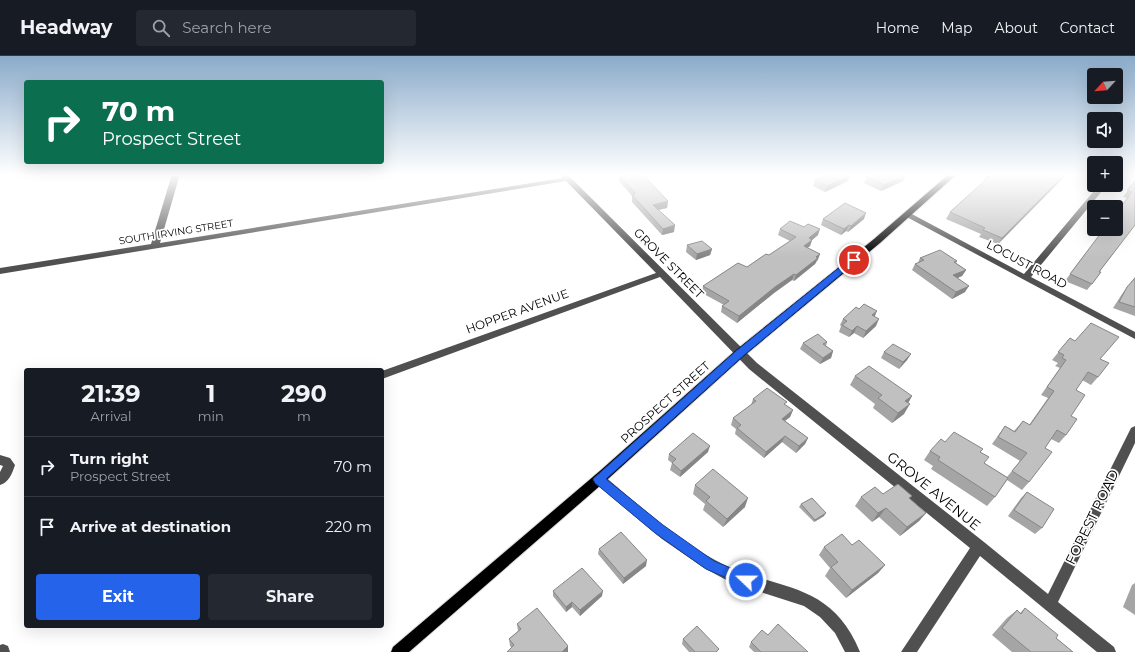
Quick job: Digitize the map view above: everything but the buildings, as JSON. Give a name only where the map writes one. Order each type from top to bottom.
[{"type":"main road","name":"PROSPECT STREET","points":[[398,652],[599,479],[740,353],[921,202]]},
{"type":"street","points":[[155,245],[168,202]]},
{"type":"street","name":"SOUTH IRVING STREET","points":[[0,272],[415,202]]},
{"type":"street","name":"GROVE STREET","points":[[590,202],[740,353]]},
{"type":"street","points":[[1026,277],[1089,202]]},
{"type":"street","name":"LOCUST ROAD","points":[[907,215],[1135,336]]},
{"type":"street","name":"HOPPER AVENUE","points":[[384,374],[661,274]]},
{"type":"street","name":"GROVE AVENUE","points":[[740,353],[753,366],[979,546],[1109,652]]},
{"type":"street","name":"FOREST ROAD","points":[[1050,604],[1135,431]]},
{"type":"street","points":[[0,460],[6,461],[9,465],[7,472],[0,480]]},
{"type":"street","points":[[599,479],[659,529],[710,565],[756,584],[805,598],[820,607],[834,619],[845,634],[853,652]]},
{"type":"street","points":[[908,652],[979,546]]},
{"type":"route","points":[[746,580],[735,577],[710,565],[659,529],[599,479],[740,353],[854,260]]}]
